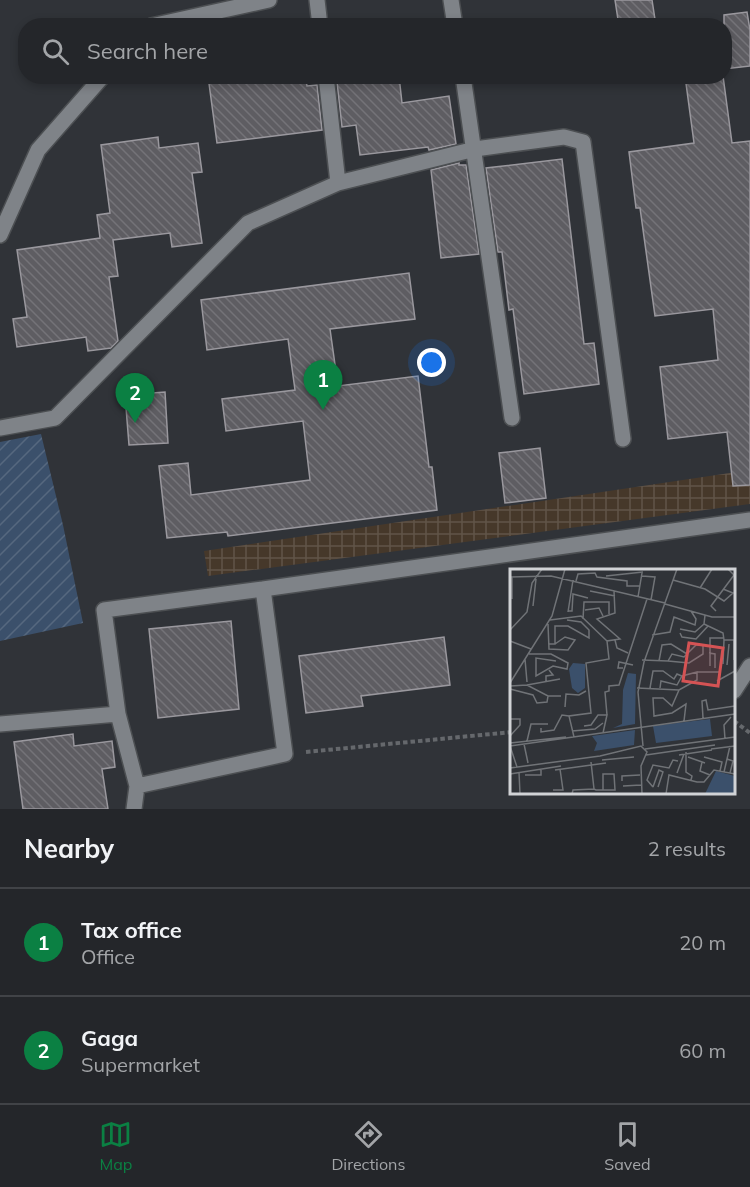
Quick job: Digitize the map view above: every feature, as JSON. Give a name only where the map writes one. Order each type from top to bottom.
[{"type":"lane","points":[[183,18],[242,3],[269,0]]},
{"type":"lane","points":[[317,0],[319,18]]},
{"type":"lane","points":[[452,0],[454,18]]},
{"type":"lane","points":[[0,235],[38,150],[96,84]]},
{"type":"lane","points":[[327,84],[338,183]]},
{"type":"lane","points":[[464,84],[513,418]]},
{"type":"lane","points":[[0,428],[55,418],[248,223],[338,183],[475,149],[564,137],[583,141],[623,439]]},
{"type":"lane","points":[[134,809],[137,786],[118,714],[104,610],[750,520]]},
{"type":"lane","points":[[137,786],[285,754],[263,589]]},
{"type":"lane","points":[[735,689],[750,666]]},
{"type":"lane","points":[[0,724],[118,714]]},
{"type":"path","points":[[735,722],[750,733]]},
{"type":"path","points":[[285,754],[510,732]]},
{"type":"shaded area","points":[[41,434],[83,623],[0,641],[0,442]]},
{"type":"shaded area","points":[[750,470],[750,504],[208,576],[204,551]]},
{"type":"building","points":[[615,0],[652,0],[655,18],[618,18]]},
{"type":"building","points":[[747,12],[750,30],[750,66],[732,68],[732,18],[724,18],[724,15]]},
{"type":"building","points":[[209,84],[317,85],[322,130],[217,143]]},
{"type":"building","points":[[337,84],[400,84],[402,103],[449,96],[456,144],[429,150],[428,147],[360,155],[356,125],[342,127]]},
{"type":"building","points":[[686,84],[724,84],[732,143],[750,141],[750,485],[733,486],[727,432],[668,439],[660,367],[718,360],[713,309],[655,316],[640,208],[636,208],[629,152],[694,143]]},
{"type":"building","points":[[158,137],[159,148],[198,143],[202,172],[192,173],[202,243],[172,247],[170,233],[113,240],[118,276],[109,277],[118,341],[111,348],[88,351],[86,337],[17,347],[13,319],[27,317],[17,250],[100,238],[97,215],[110,213],[101,145]]},
{"type":"building","points":[[562,159],[584,344],[594,343],[599,384],[524,394],[513,309],[509,310],[502,252],[498,252],[486,168]]},
{"type":"building","points":[[459,163],[459,165],[466,165],[479,254],[441,258],[431,170]]},
{"type":"building","points":[[409,273],[415,319],[330,329],[338,386],[418,376],[429,467],[432,467],[437,510],[228,536],[227,532],[167,538],[159,466],[188,463],[191,495],[310,480],[303,421],[226,431],[222,399],[295,390],[288,339],[207,350],[201,300]]},
{"type":"building","points":[[165,392],[168,443],[129,445],[125,395]]},
{"type":"building","points":[[540,448],[546,498],[505,503],[499,453]]},
{"type":"building","points":[[231,621],[239,709],[158,718],[149,629]]},
{"type":"building","points":[[444,637],[450,685],[361,696],[363,706],[306,713],[299,656]]},
{"type":"building","points":[[73,734],[74,746],[112,741],[115,767],[102,769],[108,809],[23,809],[14,742]]},
{"type":"place","name":"Tax office","points":[[323,410]]},
{"type":"place","name":"Gaga","points":[[135,423]]}]
